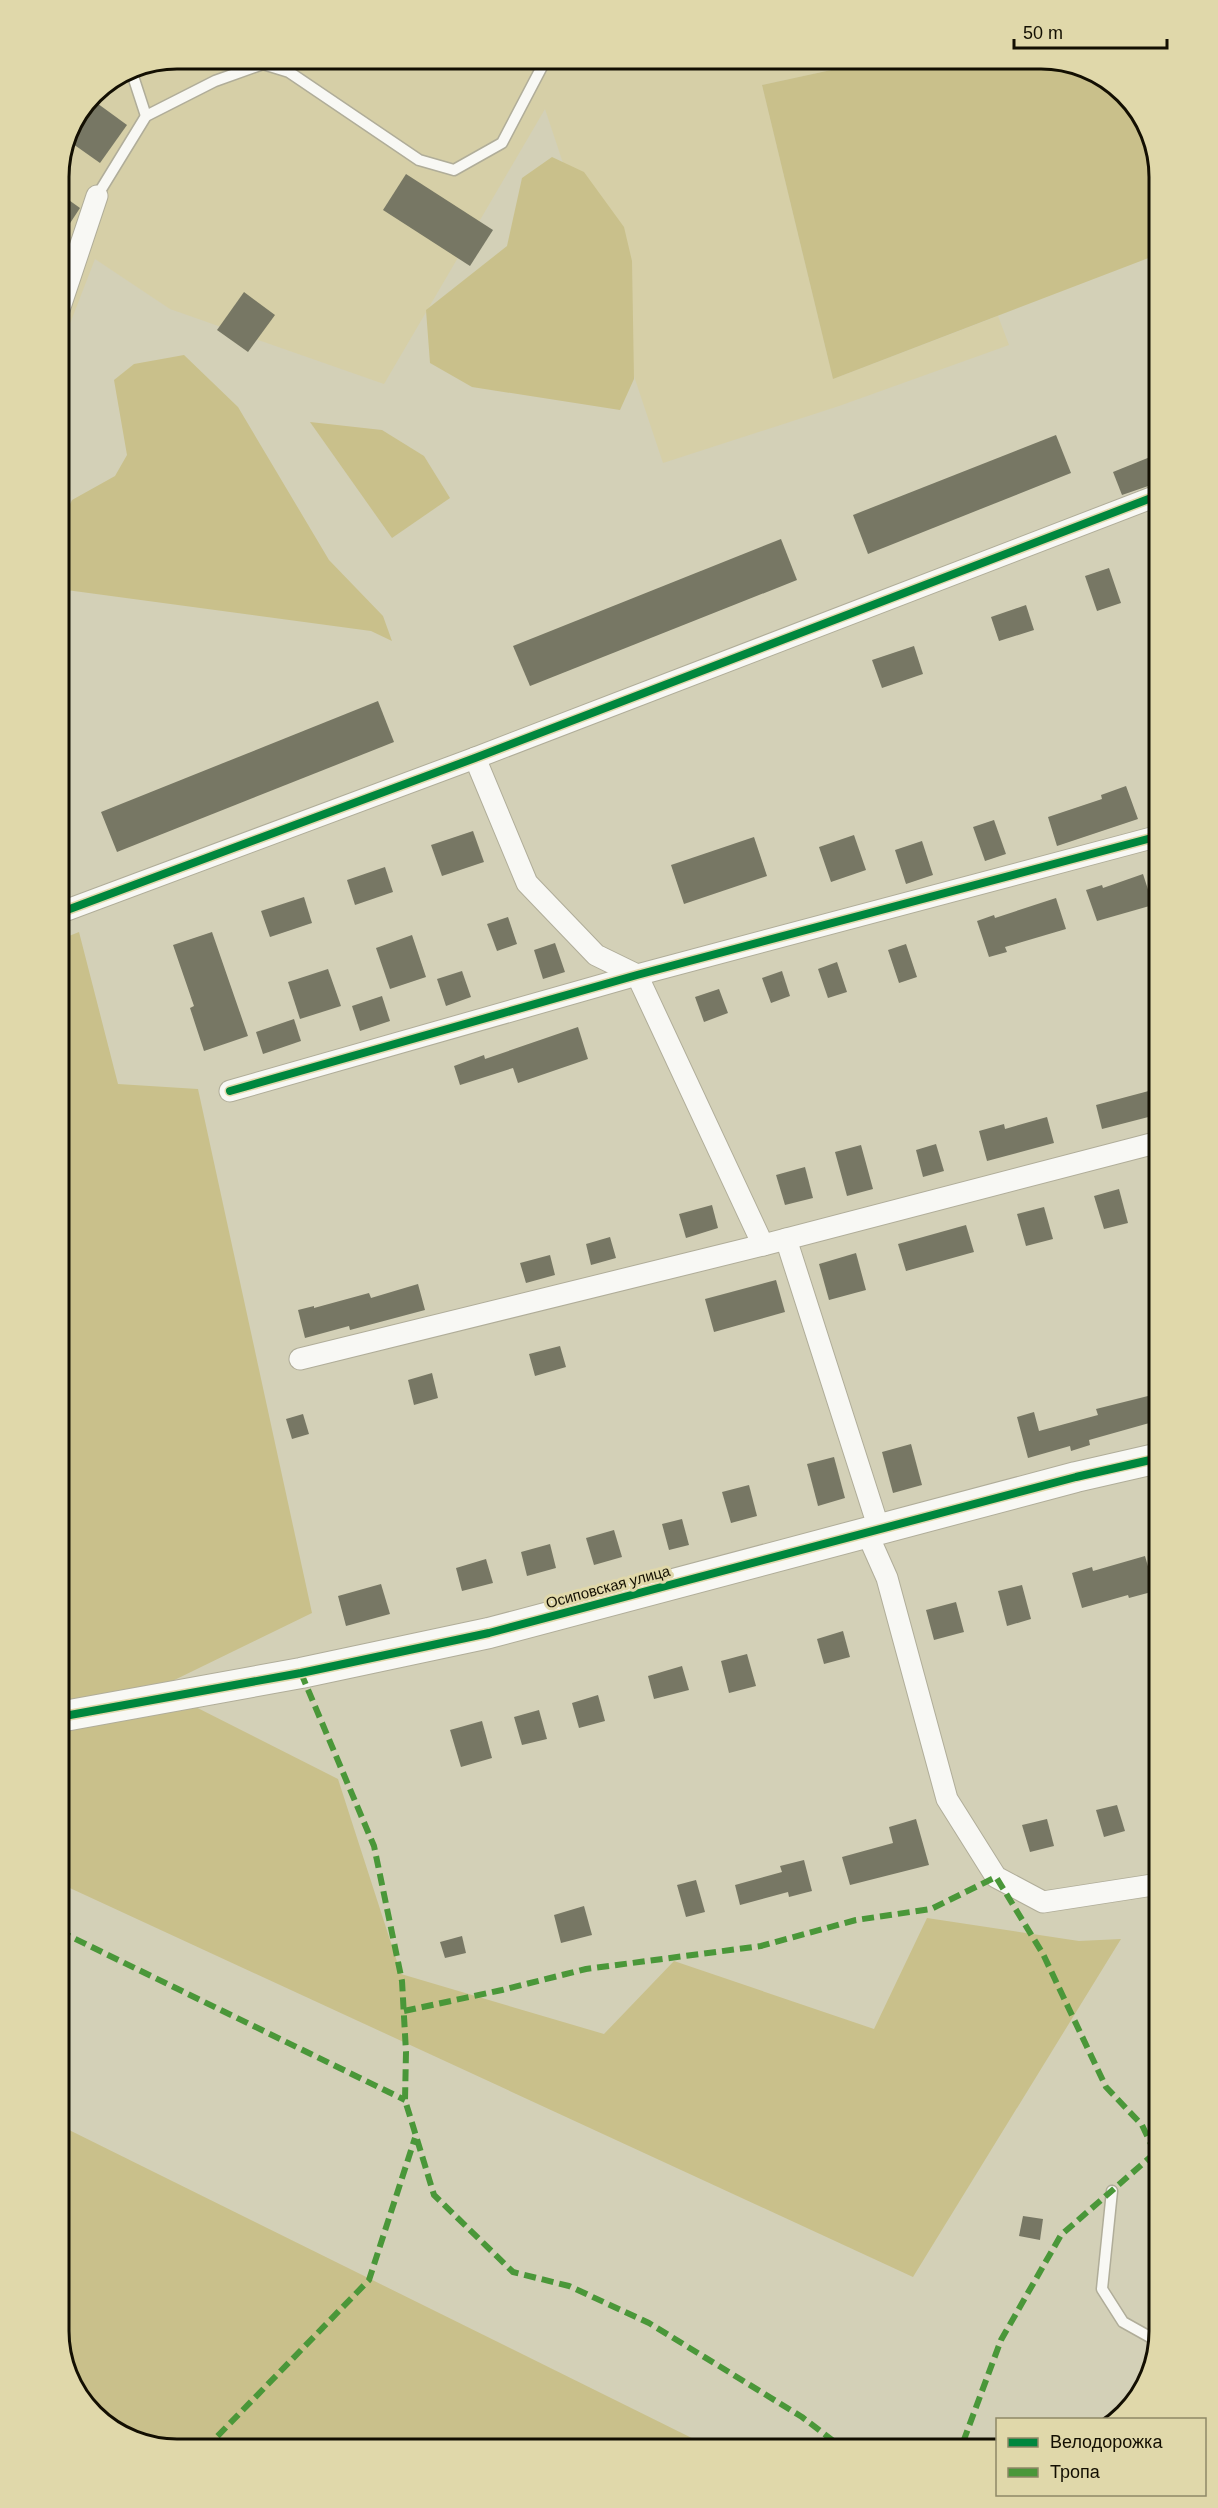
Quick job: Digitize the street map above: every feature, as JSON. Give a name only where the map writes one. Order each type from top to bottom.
[{"type":"street","points":[[69,280],[97,196]]},
{"type":"street","points":[[69,909],[475,758],[1149,499]]},
{"type":"street","points":[[475,758],[527,883],[596,955],[636,975],[763,1245]]},
{"type":"street","points":[[230,1091],[636,975],[1149,839]]},
{"type":"street","points":[[300,1359],[763,1245],[1149,1145]]},
{"type":"street","points":[[786,1239],[887,1578],[947,1799],[996,1877],[1043,1902],[1149,1886]]},
{"type":"street","name":"Осиповская улица","points":[[69,1715],[301,1673],[489,1633],[1149,1461]]},
{"type":"lane","points":[[97,196],[146,116],[214,81],[249,69]]},
{"type":"lane","points":[[280,69],[290,72],[419,160],[454,170],[502,143],[541,69]]},
{"type":"lane","points":[[134,78],[146,116]]},
{"type":"lane","points":[[1112,2191],[1102,2289],[1123,2322],[1149,2337]]},
{"type":"shaded area","points":[[177,69],[836,69],[762,85],[833,379],[998,316],[1009,345],[839,406],[663,463],[545,109],[384,384],[170,309],[95,259],[69,326],[69,170],[77,136],[91,111],[111,91],[129,80],[149,73]]},
{"type":"shaded area","points":[[836,69],[1048,69],[1089,80],[1101,87],[1127,111],[1141,136],[1147,156],[1149,177],[1149,258],[833,379],[762,85]]},
{"type":"shaded area","points":[[552,157],[584,172],[624,227],[632,261],[634,379],[620,410],[472,387],[430,363],[426,310],[507,246],[522,178]]},
{"type":"shaded area","points":[[184,355],[238,407],[329,560],[383,616],[392,641],[371,631],[69,590],[69,506],[72,500],[115,476],[127,455],[114,380],[134,364]]},
{"type":"shaded area","points":[[310,422],[382,430],[424,456],[450,498],[392,538]]},
{"type":"shaded area","points":[[79,932],[118,1084],[198,1089],[312,1613],[158,1688],[338,1779],[401,1974],[604,2034],[674,1961],[874,2029],[927,1918],[1079,1941],[1121,1939],[913,2277],[69,1888],[69,936]]},
{"type":"shaded area","points":[[69,2130],[694,2439],[170,2439],[129,2428],[111,2417],[91,2397],[77,2372],[71,2352],[69,2338]]},
{"type":"building","points":[[98,104],[127,125],[100,163],[74,145],[80,129]]},
{"type":"building","points":[[406,174],[493,230],[470,266],[383,210]]},
{"type":"building","points":[[69,200],[80,208],[69,225]]},
{"type":"building","points":[[244,292],[275,315],[248,352],[217,330]]},
{"type":"building","points":[[1056,435],[1071,473],[868,554],[853,515]]},
{"type":"building","points":[[1149,457],[1149,486],[1122,495],[1113,472]]},
{"type":"building","points":[[781,539],[797,580],[530,686],[513,646]]},
{"type":"building","points":[[1109,568],[1121,603],[1097,611],[1085,576]]},
{"type":"building","points":[[1026,605],[1034,630],[999,641],[991,617]]},
{"type":"building","points":[[914,646],[923,674],[882,688],[872,660]]},
{"type":"building","points":[[378,701],[394,742],[117,852],[101,812]]},
{"type":"building","points":[[1126,786],[1138,819],[1057,846],[1048,817],[1102,799],[1101,795]]},
{"type":"building","points":[[994,820],[1006,854],[985,861],[973,827]]},
{"type":"building","points":[[473,831],[484,862],[442,876],[431,845]]},
{"type":"building","points":[[854,835],[866,870],[831,882],[819,847]]},
{"type":"building","points":[[754,837],[767,876],[684,904],[671,865]]},
{"type":"building","points":[[922,841],[933,875],[906,884],[895,850]]},
{"type":"building","points":[[385,867],[393,892],[355,905],[347,880]]},
{"type":"building","points":[[1143,874],[1149,893],[1149,906],[1097,921],[1086,890],[1102,885],[1103,888]]},
{"type":"building","points":[[304,897],[312,923],[270,937],[261,911]]},
{"type":"building","points":[[1056,898],[1066,929],[1005,947],[1007,952],[989,957],[977,921],[994,915],[995,918]]},
{"type":"building","points":[[508,917],[517,944],[497,951],[487,924]]},
{"type":"building","points":[[212,932],[248,1036],[204,1051],[190,1008],[194,1006],[173,945]]},
{"type":"building","points":[[412,935],[426,977],[390,989],[376,948]]},
{"type":"building","points":[[555,943],[565,972],[543,979],[534,950]]},
{"type":"building","points":[[906,944],[917,977],[899,983],[888,950]]},
{"type":"building","points":[[837,962],[847,992],[828,998],[818,969]]},
{"type":"building","points":[[328,969],[341,1006],[300,1019],[288,982]]},
{"type":"building","points":[[462,971],[471,997],[446,1006],[437,979]]},
{"type":"building","points":[[782,971],[790,996],[771,1003],[762,978]]},
{"type":"building","points":[[719,989],[728,1013],[704,1022],[695,997]]},
{"type":"building","points":[[382,996],[390,1021],[360,1031],[352,1006]]},
{"type":"building","points":[[294,1019],[301,1041],[263,1054],[256,1032]]},
{"type":"building","points":[[578,1027],[588,1059],[518,1083],[513,1068],[460,1085],[454,1066],[484,1055],[485,1059]]},
{"type":"building","points":[[1149,1091],[1149,1117],[1102,1129],[1096,1105]]},
{"type":"building","points":[[1047,1117],[1054,1143],[987,1161],[979,1131],[1004,1124],[1005,1129]]},
{"type":"building","points":[[936,1144],[944,1171],[923,1177],[916,1150]]},
{"type":"building","points":[[861,1145],[873,1189],[847,1196],[835,1152]]},
{"type":"building","points":[[805,1167],[813,1198],[785,1205],[776,1175]]},
{"type":"building","points":[[1119,1189],[1128,1223],[1104,1229],[1094,1196]]},
{"type":"building","points":[[712,1205],[718,1228],[686,1238],[679,1214]]},
{"type":"building","points":[[1044,1207],[1053,1239],[1026,1246],[1017,1214]]},
{"type":"building","points":[[966,1225],[974,1252],[906,1271],[898,1244]]},
{"type":"building","points":[[610,1237],[616,1258],[591,1265],[586,1244]]},
{"type":"building","points":[[856,1253],[866,1290],[829,1300],[819,1264]]},
{"type":"building","points":[[550,1255],[555,1275],[526,1283],[520,1263]]},
{"type":"building","points":[[776,1280],[785,1312],[714,1332],[705,1299]]},
{"type":"building","points":[[418,1284],[425,1310],[350,1330],[349,1326],[305,1338],[298,1310],[369,1293],[371,1298]]},
{"type":"building","points":[[560,1346],[566,1367],[535,1376],[529,1354]]},
{"type":"building","points":[[432,1373],[438,1398],[414,1405],[408,1380]]},
{"type":"building","points":[[1149,1396],[1149,1423],[1089,1440],[1090,1445],[1071,1451],[1070,1446],[1028,1458],[1017,1417],[1034,1412],[1039,1431],[1098,1415],[1096,1409]]},
{"type":"building","points":[[303,1414],[309,1434],[292,1439],[286,1419]]},
{"type":"building","points":[[911,1444],[922,1485],[893,1493],[882,1452]]},
{"type":"building","points":[[834,1457],[845,1498],[818,1506],[807,1464]]},
{"type":"building","points":[[749,1485],[757,1516],[731,1523],[722,1492]]},
{"type":"building","points":[[682,1519],[689,1545],[669,1550],[662,1524]]},
{"type":"building","points":[[614,1530],[622,1557],[594,1565],[586,1538]]},
{"type":"building","points":[[550,1544],[556,1568],[527,1576],[521,1552]]},
{"type":"building","points":[[1145,1556],[1149,1570],[1149,1593],[1129,1598],[1128,1595],[1082,1608],[1072,1573],[1092,1567],[1093,1571]]},
{"type":"building","points":[[486,1559],[493,1583],[462,1591],[456,1568]]},
{"type":"building","points":[[381,1584],[390,1614],[346,1626],[338,1596]]},
{"type":"building","points":[[1022,1585],[1031,1619],[1007,1626],[998,1591]]},
{"type":"building","points":[[956,1602],[964,1632],[934,1640],[926,1610]]},
{"type":"building","points":[[843,1631],[850,1657],[824,1664],[817,1639]]},
{"type":"building","points":[[747,1654],[756,1686],[729,1693],[721,1661]]},
{"type":"building","points":[[682,1666],[689,1690],[654,1699],[648,1676]]},
{"type":"building","points":[[598,1695],[605,1721],[579,1728],[572,1703]]},
{"type":"building","points":[[539,1710],[547,1739],[522,1745],[514,1717]]},
{"type":"building","points":[[482,1721],[492,1758],[461,1767],[450,1730]]},
{"type":"building","points":[[1117,1805],[1125,1831],[1104,1837],[1096,1810]]},
{"type":"building","points":[[916,1819],[929,1865],[850,1885],[842,1857],[893,1843],[889,1827]]},
{"type":"building","points":[[1047,1819],[1054,1846],[1030,1852],[1022,1825]]},
{"type":"building","points":[[804,1860],[812,1891],[789,1897],[788,1892],[740,1905],[735,1885],[782,1872],[780,1866]]},
{"type":"building","points":[[696,1880],[705,1912],[686,1917],[677,1885]]},
{"type":"building","points":[[584,1906],[592,1935],[561,1943],[554,1915]]},
{"type":"building","points":[[462,1936],[466,1953],[445,1958],[440,1942]]},
{"type":"building","points":[[1023,2216],[1043,2219],[1040,2240],[1019,2236]]},
{"type":"marked path","points":[[301,1673],[374,1846],[402,1981],[406,2052],[405,2100],[434,2195],[513,2272],[569,2286],[649,2323],[802,2417],[831,2439]]},
{"type":"marked path","points":[[404,2011],[586,1969],[761,1946],[856,1920],[931,1909],[996,1877],[1043,1954],[1106,2087],[1142,2125],[1149,2140]]},
{"type":"marked path","points":[[69,1936],[405,2100]]},
{"type":"marked path","points":[[215,2439],[369,2280],[415,2138]]},
{"type":"marked path","points":[[964,2439],[1001,2340],[1061,2235],[1149,2158]]},
{"type":"cycle path","points":[[69,909],[475,758],[1149,499]]},
{"type":"cycle path","points":[[230,1091],[637,975],[1149,839]]},
{"type":"cycle path","points":[[69,1715],[301,1673],[489,1633],[1076,1477],[1149,1460]]}]
